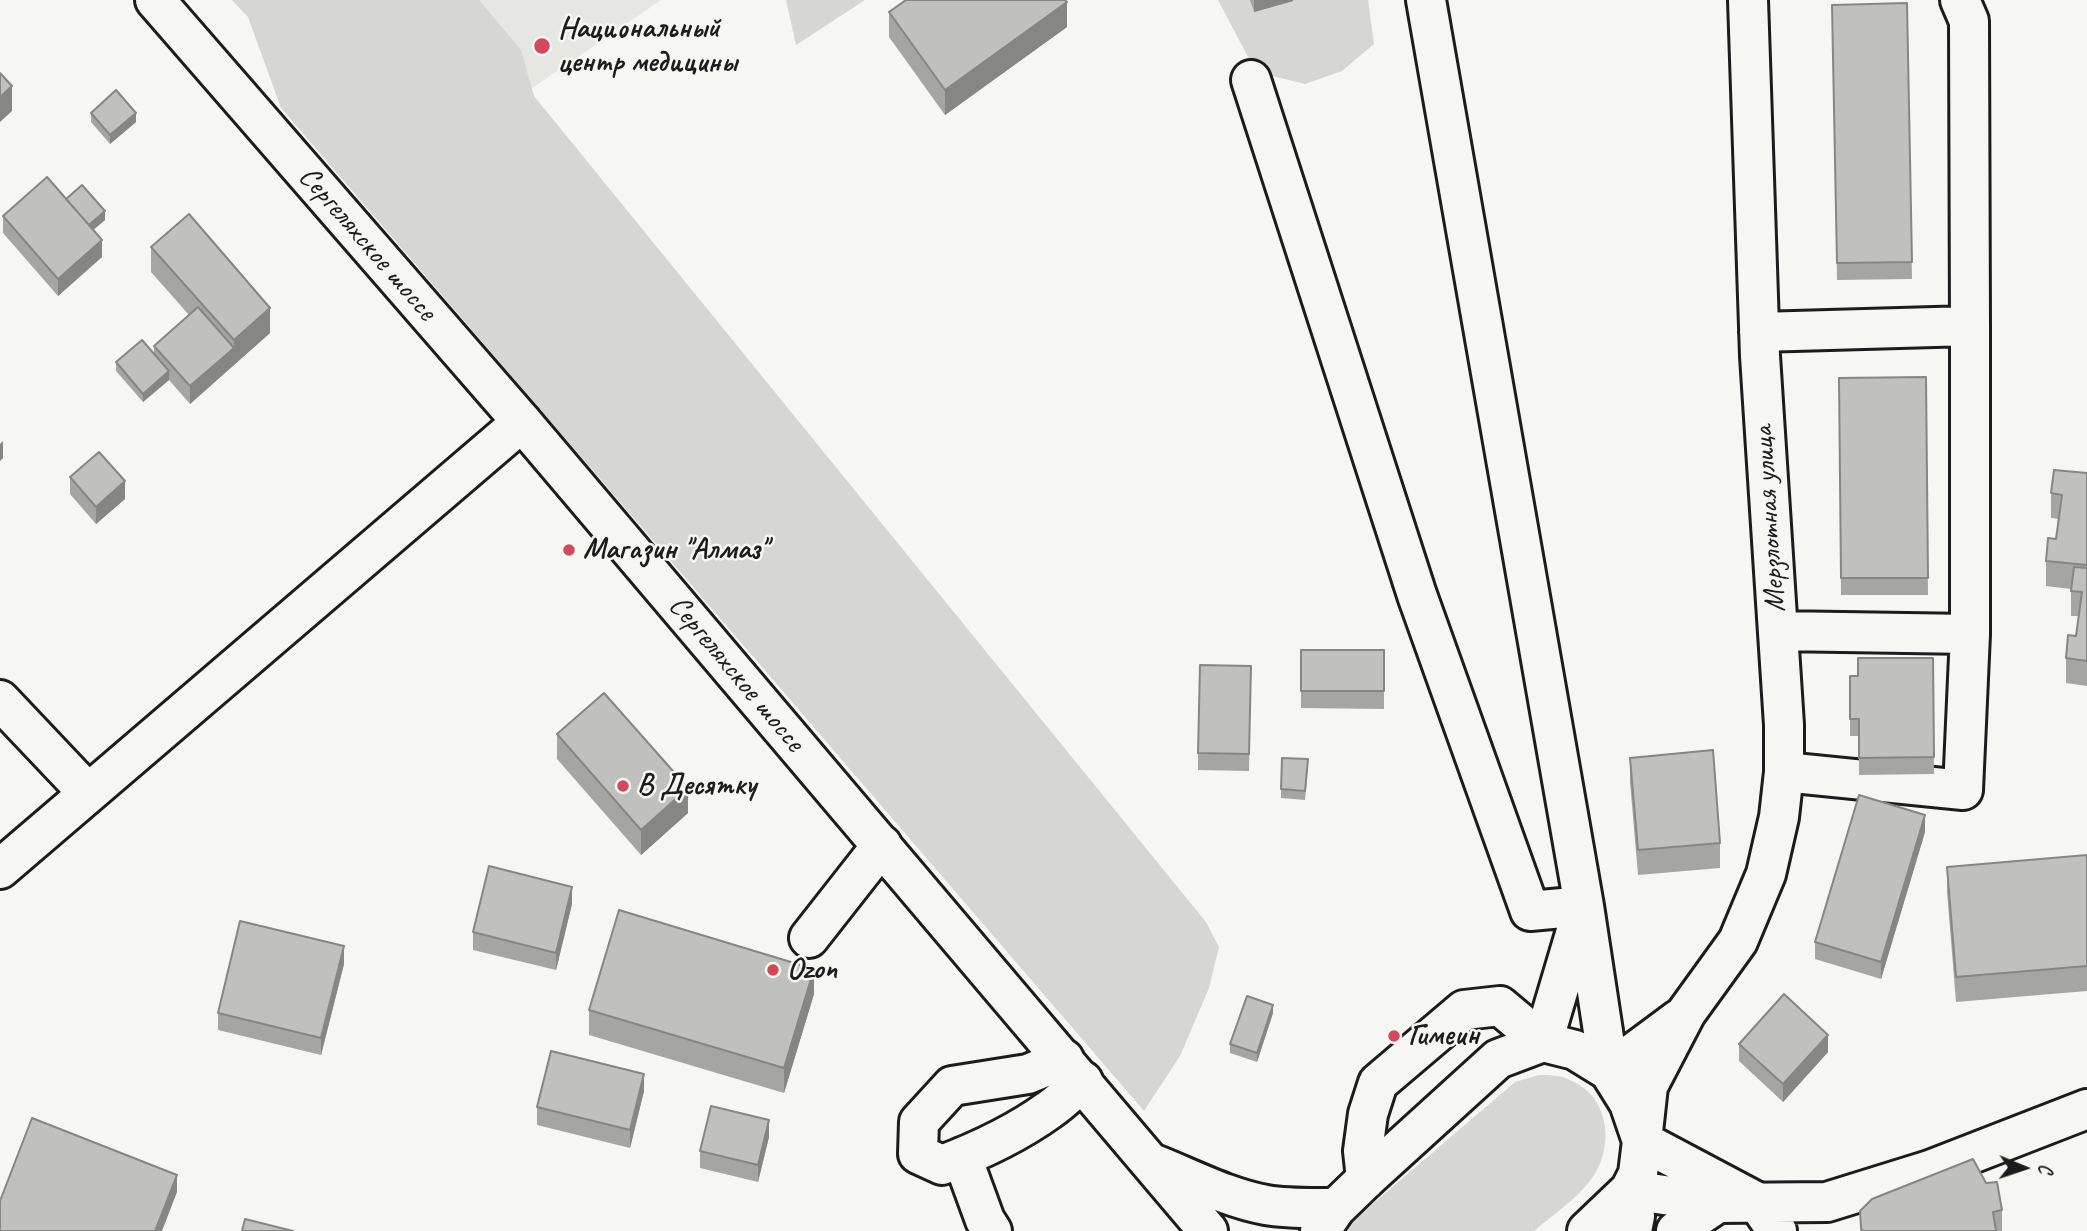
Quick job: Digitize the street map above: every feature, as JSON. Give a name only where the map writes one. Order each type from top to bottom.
[{"type":"street","name":"Сергеляхское шоссе","points":[[155,0],[522,422],[1208,1231]]},
{"type":"street","points":[[1426,0],[1584,906],[1609,1071],[1629,1103],[1642,1142],[1767,1217]]},
{"type":"street","points":[[1784,772],[1964,790],[1970,634],[1969,22],[1960,0]]},
{"type":"street","name":"Мерзлотная улица","points":[[1686,1013],[1738,941],[1766,874],[1779,817],[1784,772],[1784,725],[1759,332],[1753,1]]},
{"type":"street","points":[[1251,80],[1417,595],[1531,911],[1584,906]]},
{"type":"street","points":[[1759,332],[1970,326]]},
{"type":"street","points":[[0,869],[522,422]]},
{"type":"street","points":[[1778,631],[1970,634]]},
{"type":"street","points":[[0,700],[88,793]]},
{"type":"street","points":[[809,938],[881,845]]},
{"type":"street","points":[[1543,1042],[1584,906]]},
{"type":"street","points":[[1366,1179],[1363,1151],[1368,1114],[1378,1083],[1464,1010],[1500,1006],[1543,1042],[1575,1050],[1609,1071]]},
{"type":"street","points":[[1609,1071],[1686,1013]]},
{"type":"street","points":[[1587,1231],[1630,1190],[1638,1174],[1648,1086],[1686,1013]]},
{"type":"street","name":"Сергеляхское шоссе","points":[[1149,1161],[1235,1197],[1265,1205],[1296,1208],[1328,1220],[1366,1179],[1498,1059],[1543,1042]]},
{"type":"street","points":[[1073,1070],[1050,1110],[996,1142],[942,1165],[918,1154],[919,1122],[952,1086],[1073,1070]]},
{"type":"street","points":[[1630,1190],[1718,1203],[1767,1217],[1827,1202],[1930,1170],[2087,1109]]},
{"type":"street","points":[[962,1157],[985,1220],[992,1231]]},
{"type":"street","points":[[1630,1190],[1635,1216],[1632,1231]]},
{"type":"street","points":[[1676,1231],[1718,1203]]},
{"type":"shaded area","points":[[232,0],[479,0],[521,50],[534,96],[1206,922],[1219,947],[1209,988],[1180,1056],[1144,1111],[281,108],[248,17]]},
{"type":"shaded area","name":"Национальный центр медицины","points":[[451,0],[661,0],[528,91]]},
{"type":"shaded area","points":[[786,0],[865,0],[796,45]]},
{"type":"shaded area","points":[[1218,0],[1368,0],[1374,44],[1342,71],[1305,84],[1256,72]]},
{"type":"shaded area","points":[[1539,1075],[1570,1080],[1592,1096],[1604,1120],[1605,1146],[1602,1159],[1590,1181],[1534,1231],[1341,1231],[1515,1082]]},
{"type":"building","points":[[906,0],[1067,2],[945,90],[889,12]]},
{"type":"building","points":[[1907,3],[1912,262],[1837,263],[1832,5]]},
{"type":"building","points":[[0,73],[12,86],[0,97]]},
{"type":"building","points":[[116,90],[136,113],[110,135],[91,113]]},
{"type":"building","points":[[47,177],[102,240],[58,279],[3,216]]},
{"type":"building","points":[[82,185],[105,211],[89,225],[66,199]]},
{"type":"building","points":[[189,214],[270,308],[234,340],[151,247]]},
{"type":"building","points":[[198,307],[234,348],[190,386],[154,346]]},
{"type":"building","points":[[142,340],[169,371],[143,394],[116,362]]},
{"type":"building","points":[[1926,377],[1928,578],[1841,578],[1839,378]]},
{"type":"building","points":[[99,452],[125,481],[96,507],[70,477]]},
{"type":"building","points":[[2054,470],[2087,473],[2087,565],[2046,561],[2048,538],[2056,539],[2062,495],[2051,493]]},
{"type":"building","points":[[2074,567],[2087,568],[2087,661],[2066,658],[2068,635],[2076,636],[2082,592],[2071,591]]},
{"type":"building","points":[[1301,650],[1384,650],[1384,691],[1301,691]]},
{"type":"building","points":[[1858,658],[1933,658],[1934,757],[1859,758],[1859,719],[1850,719],[1850,676],[1858,676]]},
{"type":"building","points":[[1200,665],[1251,666],[1249,754],[1198,753]]},
{"type":"building","name":"В Десятку","points":[[604,693],[688,788],[641,830],[557,734]]},
{"type":"building","points":[[1713,750],[1720,843],[1638,850],[1630,758]]},
{"type":"building","points":[[1282,758],[1308,759],[1305,791],[1281,789]]},
{"type":"building","points":[[1859,795],[1925,815],[1881,962],[1815,942]]},
{"type":"building","points":[[2087,855],[2087,966],[1956,977],[1947,867]]},
{"type":"building","points":[[489,866],[572,887],[556,953],[473,932]]},
{"type":"building","points":[[619,910],[814,969],[784,1068],[589,1010]]},
{"type":"building","points":[[240,921],[344,946],[321,1038],[218,1013]]},
{"type":"building","points":[[1784,994],[1828,1035],[1783,1084],[1739,1044]]},
{"type":"building","points":[[1247,996],[1273,1005],[1257,1053],[1230,1044]]},
{"type":"building","points":[[551,1051],[644,1074],[630,1130],[537,1107]]},
{"type":"building","points":[[711,1106],[769,1120],[758,1165],[700,1151]]},
{"type":"building","points":[[32,1118],[177,1175],[155,1231],[0,1231],[0,1201]]},
{"type":"building","points":[[1973,1159],[1986,1183],[1997,1182],[2002,1210],[1993,1212],[1996,1231],[1863,1231],[1861,1228],[1860,1211],[1872,1199]]},
{"type":"building","points":[[245,1219],[293,1231],[242,1231]]},
{"type":"place","name":"Национальный центр медицины","points":[[542,46]]},
{"type":"place","name":"Магазин \"Алмаз\"","points":[[569,550]]},
{"type":"place","name":"В Десятку","points":[[623,786]]},
{"type":"place","name":"Ozon","points":[[773,970]]},
{"type":"place","name":"Гимеин","points":[[1394,1036]]}]
